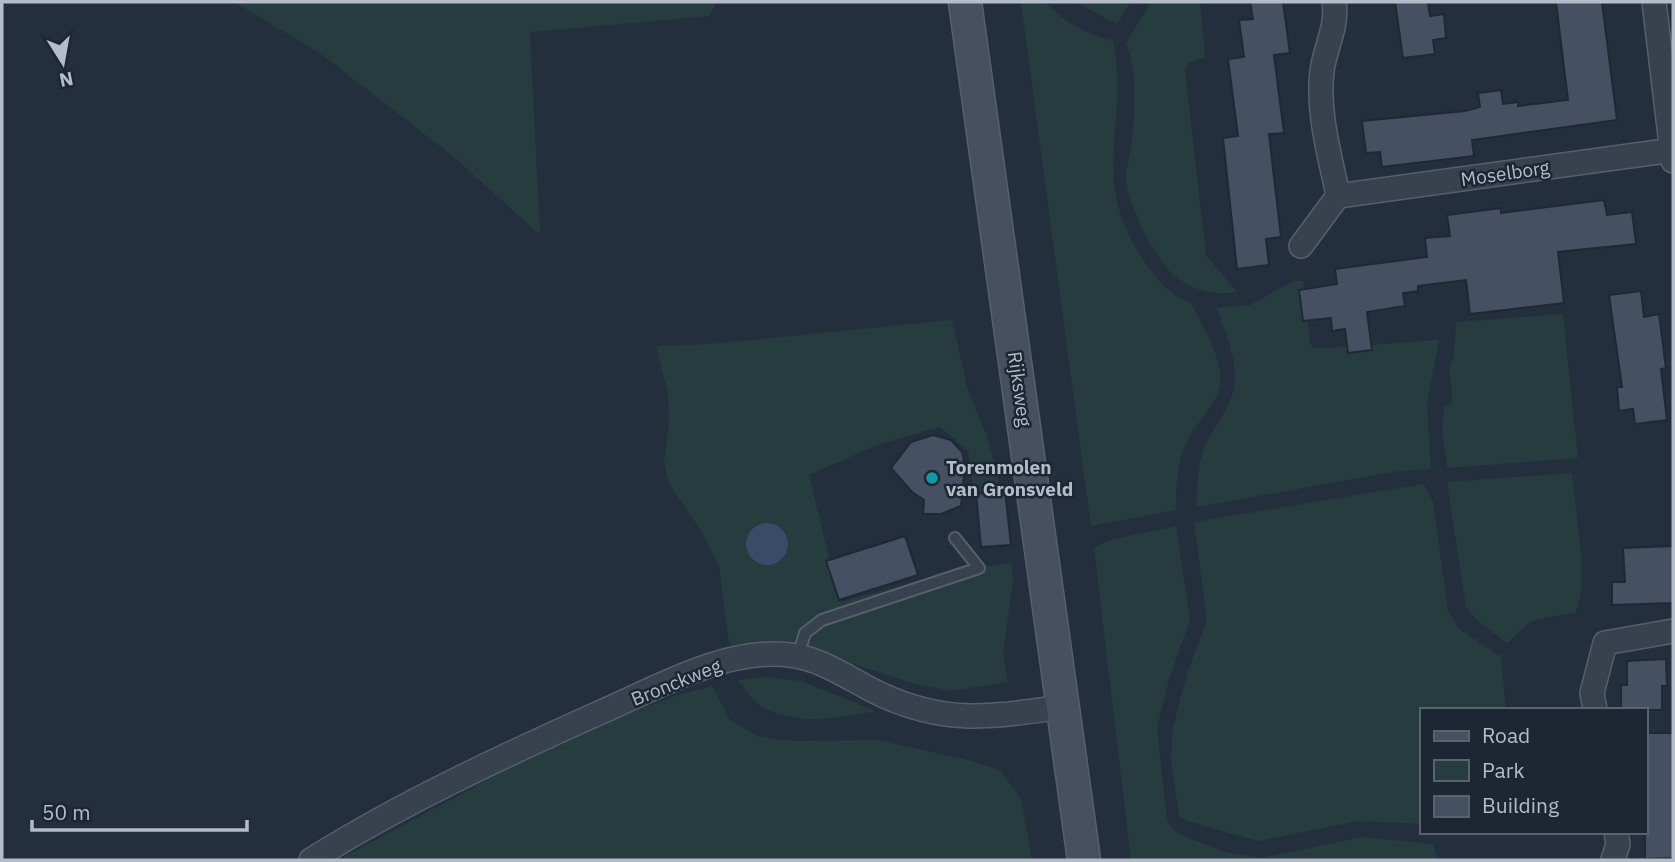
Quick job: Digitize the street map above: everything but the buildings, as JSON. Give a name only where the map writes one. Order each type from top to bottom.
[{"type":"main road","name":"Rijksweg","points":[[965,2],[1084,860]]},
{"type":"street","points":[[1301,246],[1338,196],[1321,110],[1322,71],[1336,14],[1334,2]]},
{"type":"street","points":[[1654,2],[1673,154]]},
{"type":"street","name":"Moselborg","points":[[1338,196],[1673,154]]},
{"type":"street","points":[[1595,708],[1592,692],[1605,643],[1673,631]]},
{"type":"street","name":"Bronckweg","points":[[311,860],[374,822],[445,785],[680,679],[719,663],[751,656],[798,656],[828,667],[907,706],[961,718],[1064,707]]},
{"type":"street","points":[[1613,860],[1618,844],[1616,834]]},
{"type":"lane","points":[[798,656],[805,634],[822,620],[979,568],[955,538]]},
{"type":"green space","points":[[234,2],[716,2],[710,16],[530,32],[540,235],[454,157],[321,54]]},
{"type":"green space","points":[[1021,2],[1045,2],[1076,26],[1113,41],[1117,71],[1114,177],[1117,204],[1127,231],[1154,275],[1164,286],[1191,303],[1219,364],[1218,393],[1191,434],[1181,457],[1176,510],[1091,526]]},
{"type":"green space","points":[[1075,2],[1131,2],[1117,24]]},
{"type":"green space","points":[[1151,2],[1200,2],[1205,57],[1189,63],[1185,70],[1206,255],[1237,292],[1205,291],[1176,277],[1153,247],[1128,193],[1126,178],[1135,91],[1126,43]]},
{"type":"green space","points":[[1293,281],[1303,281],[1310,343],[1314,349],[1439,340],[1427,403],[1431,469],[1398,471],[1197,507],[1202,456],[1231,399],[1235,380],[1232,352],[1216,308],[1250,305]]},
{"type":"green space","points":[[1563,314],[1578,458],[1447,468],[1442,425],[1445,407],[1453,402],[1449,368],[1454,357],[1456,322]]},
{"type":"green space","points":[[952,320],[968,390],[987,436],[1002,494],[974,495],[968,451],[940,427],[877,445],[809,475],[840,602],[962,570],[1011,563],[1013,579],[1003,654],[1008,682],[951,691],[911,683],[783,641],[729,645],[719,566],[704,535],[669,484],[664,462],[669,423],[668,393],[656,346],[711,344]]},
{"type":"green space","points":[[1572,473],[1581,562],[1580,597],[1576,612],[1531,621],[1507,643],[1478,621],[1466,607],[1447,482]]},
{"type":"green space","points":[[1424,484],[1433,502],[1448,611],[1459,629],[1501,657],[1506,708],[1420,708],[1420,824],[1358,821],[1258,841],[1187,821],[1179,816],[1171,761],[1173,727],[1187,674],[1207,620],[1194,522]]},
{"type":"green space","points":[[1176,526],[1190,620],[1169,679],[1157,727],[1167,820],[1175,831],[1229,853],[1261,858],[1362,837],[1433,844],[1437,860],[1131,860],[1094,548],[1110,540]]},
{"type":"green space","points":[[762,677],[802,681],[876,711],[816,719],[772,712],[750,697],[738,680]]},
{"type":"green space","points":[[712,686],[730,720],[759,737],[792,741],[878,740],[972,761],[1001,771],[1021,799],[1032,860],[338,860],[569,736],[678,695]]},
{"type":"water","points":[[767,523],[782,529],[788,544],[782,559],[767,565],[752,559],[746,544],[752,529]]},
{"type":"place","name":"Torenmolen van Gronsveld","points":[[932,478]]}]
